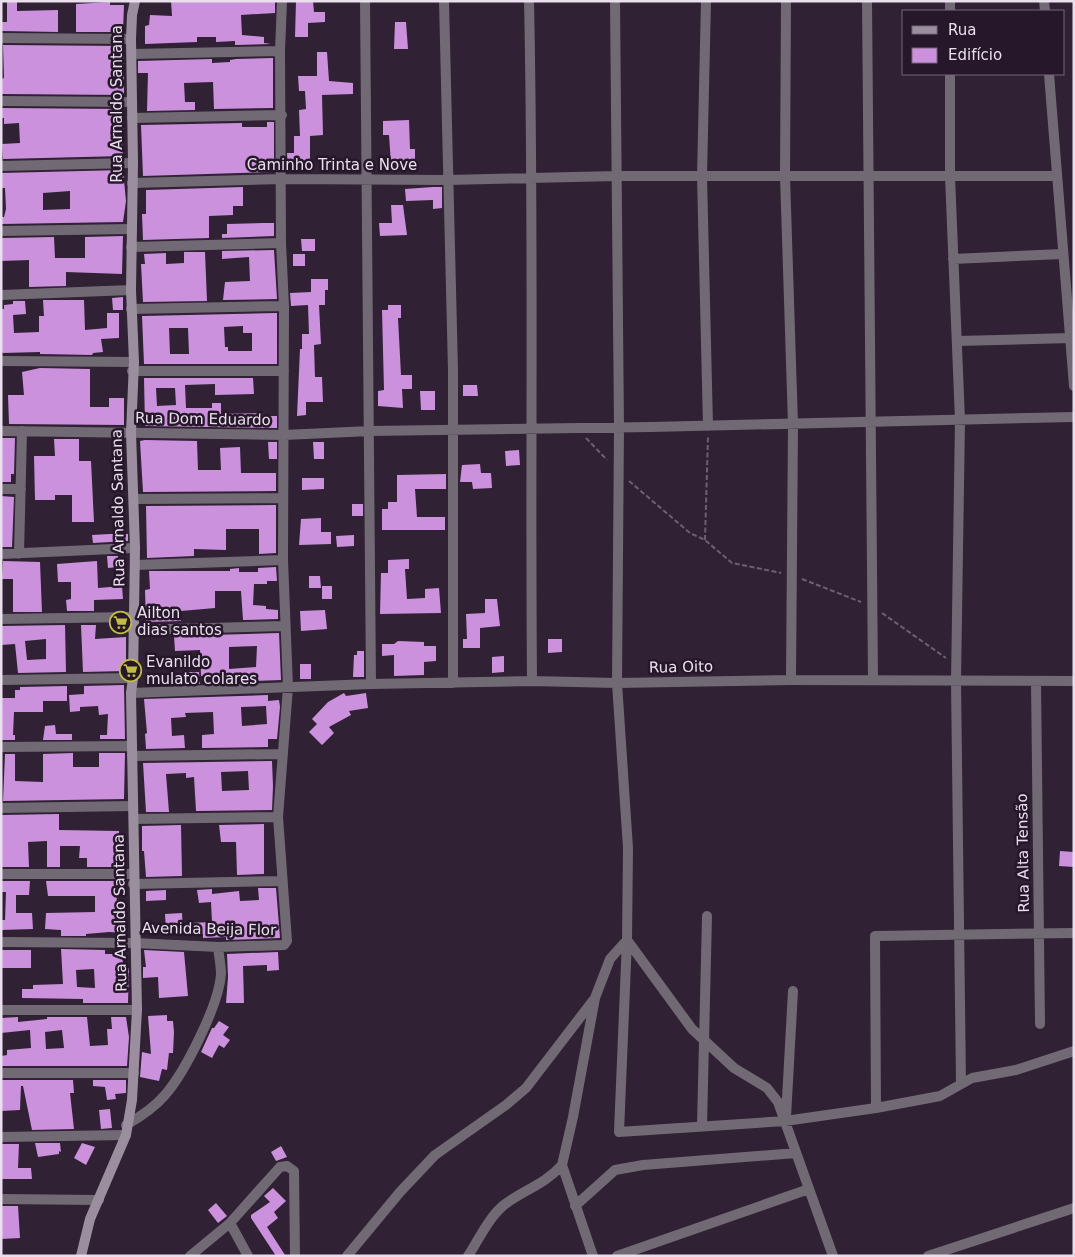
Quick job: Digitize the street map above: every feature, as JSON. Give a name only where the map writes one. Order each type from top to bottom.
[{"type":"street","name":"Rua Arnaldo Santana","points":[[126,1130],[134,1073],[137,1010],[134,943],[131,693],[133,678],[135,548],[131,433],[133,366],[131,247],[133,163],[131,39],[132,14],[136,1]]},
{"type":"street","name":"Avenida Beija Flor","points":[[1,942],[134,943],[218,947],[284,945],[287,941],[281,881],[278,816],[288,687],[283,560],[284,306],[281,243],[282,115],[280,51],[282,1]]},
{"type":"street","points":[[365,1],[371,684]]},
{"type":"street","points":[[444,1],[453,431],[453,683]]},
{"type":"street","points":[[529,1],[533,178],[530,428],[532,681]]},
{"type":"street","points":[[615,1],[619,427],[617,683],[628,848],[627,940],[619,1132],[785,1121],[876,1108],[940,1096],[972,1078],[1016,1070],[1074,1051]]},
{"type":"street","points":[[706,1],[702,176],[708,426]]},
{"type":"street","points":[[786,1],[785,176],[793,424],[791,680]]},
{"type":"street","points":[[867,1],[873,680]]},
{"type":"street","points":[[1,38],[131,39]]},
{"type":"street","points":[[132,54],[280,51]]},
{"type":"street","points":[[950,75],[950,176],[960,420],[956,681],[961,1084]]},
{"type":"street","points":[[1049,75],[1055,176],[1074,386]]},
{"type":"street","points":[[1,101],[132,102]]},
{"type":"street","points":[[132,118],[282,115]]},
{"type":"street","points":[[1,166],[133,163]]},
{"type":"street","name":"Caminho Trinta e Nove","points":[[132,183],[282,179],[448,180],[617,176],[1055,176]]},
{"type":"street","points":[[1,231],[132,230]]},
{"type":"street","points":[[131,247],[281,243]]},
{"type":"street","points":[[953,259],[1062,254]]},
{"type":"street","points":[[1,294],[131,290]]},
{"type":"street","points":[[131,309],[284,306]]},
{"type":"street","points":[[957,341],[1070,338]]},
{"type":"street","points":[[1,361],[284,371]]},
{"type":"street","name":"Rua Dom Eduardo","points":[[1,430],[284,435],[370,431],[708,426],[1074,417]]},
{"type":"street","points":[[20,554],[22,431]]},
{"type":"street","points":[[1,489],[21,489]]},
{"type":"street","points":[[134,499],[283,498]]},
{"type":"street","points":[[1,554],[135,548]]},
{"type":"street","points":[[135,565],[283,560]]},
{"type":"street","points":[[1,620],[133,617]]},
{"type":"street","points":[[133,630],[285,626]]},
{"type":"street","points":[[1,680],[133,678]]},
{"type":"street","name":"Rua Oito","points":[[131,693],[371,684],[532,681],[617,683],[791,680],[1074,681]]},
{"type":"street","name":"Rua Alta Tensão","points":[[1036,682],[1040,1024]]},
{"type":"street","points":[[1,747],[283,754]]},
{"type":"street","points":[[1,808],[133,806]]},
{"type":"street","points":[[134,819],[278,816]]},
{"type":"street","points":[[1,874],[133,879],[281,881]]},
{"type":"street","points":[[702,1126],[706,1042],[707,916]]},
{"type":"street","points":[[876,1108],[875,936],[1074,933]]},
{"type":"street","points":[[593,1256],[562,1166],[595,998],[610,959],[627,940]]},
{"type":"street","points":[[627,940],[692,1029],[734,1068],[767,1088],[778,1102],[833,1256]]},
{"type":"street","points":[[82,1256],[90,1219],[126,1130],[165,1095],[192,1054],[214,1001],[221,974],[218,947]]},
{"type":"street","points":[[785,1121],[793,991]]},
{"type":"street","points":[[347,1256],[400,1192],[434,1155],[506,1105],[526,1088],[595,998]]},
{"type":"street","points":[[1,1010],[137,1010]]},
{"type":"street","points":[[1,1073],[134,1073]]},
{"type":"street","points":[[1,1137],[126,1130]]},
{"type":"street","points":[[575,1206],[615,1170],[796,1153]]},
{"type":"street","points":[[190,1256],[230,1223],[280,1167],[287,1166],[294,1171],[295,1256]]},
{"type":"street","points":[[468,1256],[495,1214],[505,1205],[549,1179],[562,1166]]},
{"type":"street","points":[[617,1256],[809,1189]]},
{"type":"street","points":[[1,1199],[99,1200]]},
{"type":"street","points":[[928,1256],[1074,1208]]},
{"type":"street","points":[[230,1223],[248,1256]]},
{"type":"path","points":[[706,540],[708,426]]},
{"type":"path","points":[[576,428],[619,473],[690,533],[706,540],[732,563],[786,574]]},
{"type":"path","points":[[796,576],[872,606],[948,659]]},
{"type":"building","points":[[7,1],[17,1],[17,11],[58,10],[58,32],[1,31],[1,22],[7,22]]},
{"type":"building","points":[[171,1],[275,1],[275,13],[241,15],[242,35],[264,37],[264,43],[271,44],[235,45],[235,41],[216,42],[216,37],[197,37],[197,42],[145,44],[145,26],[149,25],[150,15],[172,16]]},
{"type":"building","points":[[296,1],[313,1],[314,12],[325,12],[325,22],[308,23],[308,37],[295,37]]},
{"type":"building","points":[[110,2],[110,5],[124,5],[123,32],[76,32],[76,4]]},
{"type":"building","points":[[395,22],[406,22],[408,49],[394,49]]},
{"type":"building","points":[[3,45],[124,46],[124,95],[2,94],[1,79],[4,78]]},
{"type":"building","points":[[317,52],[327,52],[329,81],[353,83],[353,94],[322,95],[323,135],[310,136],[310,171],[288,171],[287,153],[294,153],[294,136],[300,136],[299,110],[306,109],[305,91],[299,91],[298,76],[317,76]]},
{"type":"building","points":[[273,58],[273,108],[214,109],[213,82],[184,83],[185,102],[195,102],[195,110],[147,111],[148,73],[138,73],[138,61],[212,59],[212,63],[230,62],[230,60],[236,59]]},
{"type":"building","points":[[1,108],[123,109],[124,130],[121,130],[123,156],[3,159],[2,144],[20,143],[19,123],[4,124],[4,118],[1,118]]},
{"type":"building","points":[[409,120],[410,149],[415,149],[415,164],[391,164],[389,135],[383,135],[383,121]]},
{"type":"building","points":[[267,122],[274,122],[274,172],[143,176],[141,125],[242,123],[242,127],[267,127]]},
{"type":"building","points":[[123,170],[126,201],[123,222],[1,224],[1,217],[4,217],[6,209],[5,188],[1,188],[1,173]],"holes":[[[70,191],[70,209],[43,210],[43,193]]]},
{"type":"building","points":[[243,187],[243,206],[233,206],[233,215],[209,216],[209,238],[143,240],[142,214],[146,214],[146,190]]},
{"type":"building","points":[[442,187],[442,208],[433,209],[433,200],[406,201],[405,189]]},
{"type":"building","points":[[391,205],[403,205],[407,235],[380,236],[379,223],[392,223]]},
{"type":"building","points":[[274,223],[274,236],[222,238],[222,234],[227,234],[227,224]]},
{"type":"building","points":[[123,236],[122,274],[66,272],[66,286],[29,287],[29,260],[1,261],[1,238],[54,237],[55,258],[85,258],[85,237]]},
{"type":"building","points":[[301,239],[315,239],[315,251],[302,251]]},
{"type":"building","points":[[274,250],[277,299],[223,300],[225,282],[250,281],[249,257],[222,259],[222,251]]},
{"type":"building","points":[[184,252],[205,252],[207,301],[143,302],[141,264],[145,264],[144,254],[166,253],[166,264],[184,263]]},
{"type":"building","points":[[293,254],[305,254],[305,266],[293,266]]},
{"type":"building","points":[[311,279],[328,279],[328,290],[325,290],[325,305],[319,305],[321,344],[314,345],[315,377],[322,377],[323,402],[306,402],[306,415],[297,416],[302,334],[309,334],[308,305],[291,306],[290,293],[311,292]]},
{"type":"building","points":[[123,297],[123,310],[113,310],[112,298]]},
{"type":"building","points":[[43,300],[84,300],[85,330],[107,328],[107,313],[119,313],[119,338],[101,339],[103,352],[93,353],[92,355],[40,354],[40,352],[3,353],[1,351],[1,309],[4,309],[4,305],[13,304],[13,301],[25,301],[26,314],[13,315],[14,333],[39,332],[39,316],[44,316]]},
{"type":"building","points":[[388,305],[401,305],[401,318],[398,318],[401,375],[412,375],[412,389],[402,389],[403,408],[378,406],[378,391],[384,390],[382,310],[388,310]]},
{"type":"building","points":[[277,313],[277,364],[144,364],[142,316]],"holes":[[[243,326],[243,333],[252,333],[252,351],[228,351],[228,347],[225,347],[224,327]],[[169,328],[188,328],[189,354],[170,354]]]},
{"type":"building","points":[[40,368],[90,369],[90,407],[109,407],[109,398],[124,398],[124,425],[9,424],[8,395],[24,395],[22,372]]},
{"type":"building","points":[[144,378],[253,378],[254,394],[215,395],[215,384],[185,385],[186,408],[212,408],[212,403],[221,403],[221,414],[263,413],[263,416],[277,416],[277,428],[145,426]],"holes":[[[156,388],[175,388],[176,405],[157,406]]]},
{"type":"building","points":[[463,385],[477,385],[478,396],[463,396]]},
{"type":"building","points":[[420,391],[435,391],[435,410],[421,410]]},
{"type":"building","points":[[1,438],[15,438],[14,474],[11,474],[11,482],[1,482]]},
{"type":"building","points":[[54,439],[79,439],[79,461],[91,461],[94,522],[72,522],[72,495],[55,495],[55,500],[35,500],[34,456],[55,456]]},
{"type":"building","points":[[140,441],[197,441],[198,470],[221,470],[220,448],[240,447],[241,473],[276,473],[276,491],[143,492]]},
{"type":"building","points":[[268,442],[277,442],[277,459],[269,459]]},
{"type":"building","points":[[313,442],[324,442],[324,459],[314,459]]},
{"type":"building","points":[[519,450],[520,465],[506,466],[505,451]]},
{"type":"building","points":[[480,464],[481,473],[491,473],[492,488],[473,489],[472,482],[460,482],[462,465]]},
{"type":"building","points":[[446,474],[446,489],[415,489],[417,517],[445,517],[445,530],[382,530],[382,509],[388,509],[388,502],[397,502],[397,475]]},
{"type":"building","points":[[302,478],[324,478],[324,489],[302,490]]},
{"type":"building","points":[[1,496],[14,497],[12,547],[1,547]]},
{"type":"building","points":[[352,504],[363,504],[363,516],[352,516]]},
{"type":"building","points":[[276,505],[276,553],[259,554],[259,529],[226,529],[226,550],[194,549],[194,556],[147,558],[146,506]]},
{"type":"building","points":[[321,518],[321,532],[331,532],[331,544],[299,545],[301,519]]},
{"type":"building","points":[[128,534],[128,541],[93,543],[92,535]]},
{"type":"building","points":[[354,535],[354,546],[337,547],[336,536]]},
{"type":"building","points":[[107,556],[118,556],[118,567],[108,568]]},
{"type":"building","points":[[409,559],[409,569],[405,569],[407,599],[425,598],[425,589],[439,588],[441,613],[380,614],[381,573],[388,573],[388,560]]},
{"type":"building","points":[[3,561],[40,562],[42,612],[13,612],[13,579],[2,579]]},
{"type":"building","points":[[97,561],[98,588],[122,586],[123,599],[94,600],[94,611],[67,611],[66,600],[71,599],[71,582],[58,582],[57,564]]},
{"type":"building","points":[[276,567],[277,581],[267,581],[267,584],[254,584],[253,605],[266,606],[266,609],[278,610],[278,619],[243,620],[241,591],[215,591],[215,608],[181,611],[181,621],[146,622],[145,590],[150,589],[149,571],[230,571],[230,569],[239,568],[239,572],[258,572],[258,568]]},
{"type":"building","points":[[309,576],[320,576],[321,588],[309,588]]},
{"type":"building","points":[[322,586],[332,586],[332,599],[322,599]]},
{"type":"building","points":[[485,599],[497,599],[500,626],[480,628],[480,648],[463,648],[463,639],[467,639],[466,614],[485,613]]},
{"type":"building","points":[[325,610],[327,629],[301,631],[300,611]]},
{"type":"building","points":[[65,625],[66,672],[18,673],[15,644],[1,645],[1,626]],"holes":[[[46,639],[46,659],[27,660],[25,641]]]},
{"type":"building","points":[[81,625],[96,625],[95,639],[126,637],[126,671],[83,672]]},
{"type":"building","points":[[279,633],[281,680],[228,682],[227,674],[201,676],[200,650],[175,651],[174,636]],"holes":[[[257,646],[256,667],[229,669],[229,647]]]},
{"type":"building","points":[[548,639],[562,639],[562,652],[548,653]]},
{"type":"building","points":[[398,641],[424,642],[424,646],[436,646],[436,661],[424,662],[424,675],[394,676],[394,655],[382,656],[382,644],[394,644]]},
{"type":"building","points":[[357,651],[364,651],[364,677],[353,677],[354,655],[357,655]]},
{"type":"building","points":[[504,656],[504,672],[492,673],[492,657]]},
{"type":"building","points":[[300,664],[311,664],[311,679],[300,679]]},
{"type":"building","points":[[184,672],[199,672],[200,684],[184,684]]},
{"type":"building","points":[[124,685],[125,739],[100,739],[100,735],[107,735],[108,714],[99,715],[98,706],[80,707],[80,711],[70,712],[69,695],[84,694],[84,686]]},
{"type":"building","points":[[67,686],[67,701],[43,701],[43,712],[14,712],[13,735],[15,735],[15,740],[1,740],[1,698],[15,698],[15,690],[20,690],[20,687]]},
{"type":"building","points":[[344,693],[346,696],[366,693],[368,708],[349,711],[351,715],[329,727],[334,733],[322,745],[309,732],[317,724],[312,719],[328,702]]},
{"type":"building","points":[[268,695],[268,701],[279,700],[277,739],[268,739],[268,747],[202,748],[202,735],[214,734],[213,712],[185,713],[186,717],[171,718],[172,736],[184,735],[185,748],[146,749],[145,734],[147,733],[144,699]],"holes":[[[266,706],[267,724],[242,726],[241,707]]]},
{"type":"building","points":[[55,725],[56,734],[72,734],[72,740],[43,740],[45,726]]},
{"type":"building","points":[[73,753],[73,767],[99,767],[99,753],[125,753],[124,799],[3,801],[5,754],[15,754],[15,781],[43,782],[43,754]]},
{"type":"building","points":[[272,761],[272,810],[196,811],[194,777],[186,778],[186,773],[166,774],[169,812],[146,812],[143,763]],"holes":[[[248,771],[249,790],[222,791],[221,772]]]},
{"type":"building","points":[[59,814],[59,830],[119,831],[119,851],[125,851],[125,867],[87,867],[87,858],[79,858],[80,846],[60,846],[60,867],[47,867],[47,841],[28,842],[29,867],[1,867],[1,815]]},
{"type":"building","points":[[264,824],[264,874],[237,875],[236,842],[221,842],[219,825]]},
{"type":"building","points":[[181,825],[182,876],[146,877],[144,851],[142,851],[142,826]]},
{"type":"building","points":[[1060,851],[1074,852],[1074,867],[1059,866]]},
{"type":"building","points":[[1,881],[30,881],[29,895],[16,895],[16,913],[32,913],[33,929],[1,930],[1,920],[5,920],[6,892],[1,892]]},
{"type":"building","points":[[46,881],[125,881],[125,893],[117,893],[116,919],[127,919],[126,933],[109,932],[86,934],[86,936],[61,936],[61,930],[45,929],[46,913],[95,912],[95,896],[48,896]]},
{"type":"building","points":[[258,888],[276,888],[280,938],[226,940],[226,937],[203,938],[203,934],[190,935],[190,923],[212,922],[211,902],[199,903],[197,890],[212,889],[212,894],[239,891],[240,901],[259,900]]},
{"type":"building","points":[[166,890],[166,900],[146,901],[146,891]]},
{"type":"building","points":[[182,913],[183,931],[166,932],[165,914]]},
{"type":"building","points":[[61,949],[105,950],[105,954],[122,954],[123,965],[129,968],[128,1003],[83,1003],[83,999],[22,998],[22,989],[33,989],[33,985],[63,984]],"holes":[[[94,969],[95,988],[77,987],[76,970]]]},
{"type":"building","points":[[1,950],[31,950],[31,968],[1,968]]},
{"type":"building","points":[[144,950],[184,952],[188,996],[159,998],[158,977],[143,978],[143,967],[146,967]]},
{"type":"building","points":[[278,952],[279,970],[267,971],[267,965],[243,966],[244,1003],[226,1003],[227,954]]},
{"type":"building","points":[[167,1015],[167,1021],[173,1021],[174,1032],[173,1053],[169,1053],[167,1070],[162,1069],[159,1081],[140,1077],[142,1052],[151,1054],[148,1016]]},
{"type":"building","points":[[18,1017],[18,1022],[47,1019],[47,1017],[87,1017],[90,1046],[108,1045],[107,1029],[112,1029],[111,1017],[126,1017],[129,1037],[127,1066],[1,1066],[1,1056],[7,1055],[7,1050],[31,1048],[30,1030],[1,1033],[1,1018]],"holes":[[[62,1030],[64,1048],[46,1049],[45,1032]]]},
{"type":"building","points":[[219,1021],[229,1027],[223,1035],[230,1040],[224,1048],[219,1045],[212,1058],[201,1052],[212,1028]]},
{"type":"building","points":[[1,1080],[73,1080],[74,1093],[70,1093],[74,1129],[32,1130],[23,1086],[21,1086],[20,1110],[1,1111]]},
{"type":"building","points":[[93,1080],[126,1080],[126,1093],[115,1094],[116,1099],[107,1100],[105,1087],[93,1086]]},
{"type":"building","points":[[110,1109],[112,1128],[101,1129],[99,1110]]},
{"type":"building","points":[[35,1143],[60,1143],[61,1152],[59,1151],[59,1154],[38,1157]]},
{"type":"building","points":[[82,1143],[95,1147],[86,1165],[74,1158]]},
{"type":"building","points":[[1,1144],[19,1144],[18,1168],[31,1168],[32,1179],[1,1179]]},
{"type":"building","points":[[281,1146],[287,1157],[276,1161],[271,1152]]},
{"type":"building","points":[[273,1188],[286,1201],[274,1212],[278,1218],[267,1227],[285,1255],[283,1256],[276,1256],[251,1218],[251,1215],[270,1202],[264,1196]]},
{"type":"building","points":[[216,1203],[227,1216],[218,1223],[208,1210]]},
{"type":"building","points":[[1,1206],[18,1206],[20,1238],[1,1239]]},
{"type":"place","name":"Ailton dias santos","points":[[121,622]]},
{"type":"place","name":"Evanildo mulato colares","points":[[130,671]]}]
